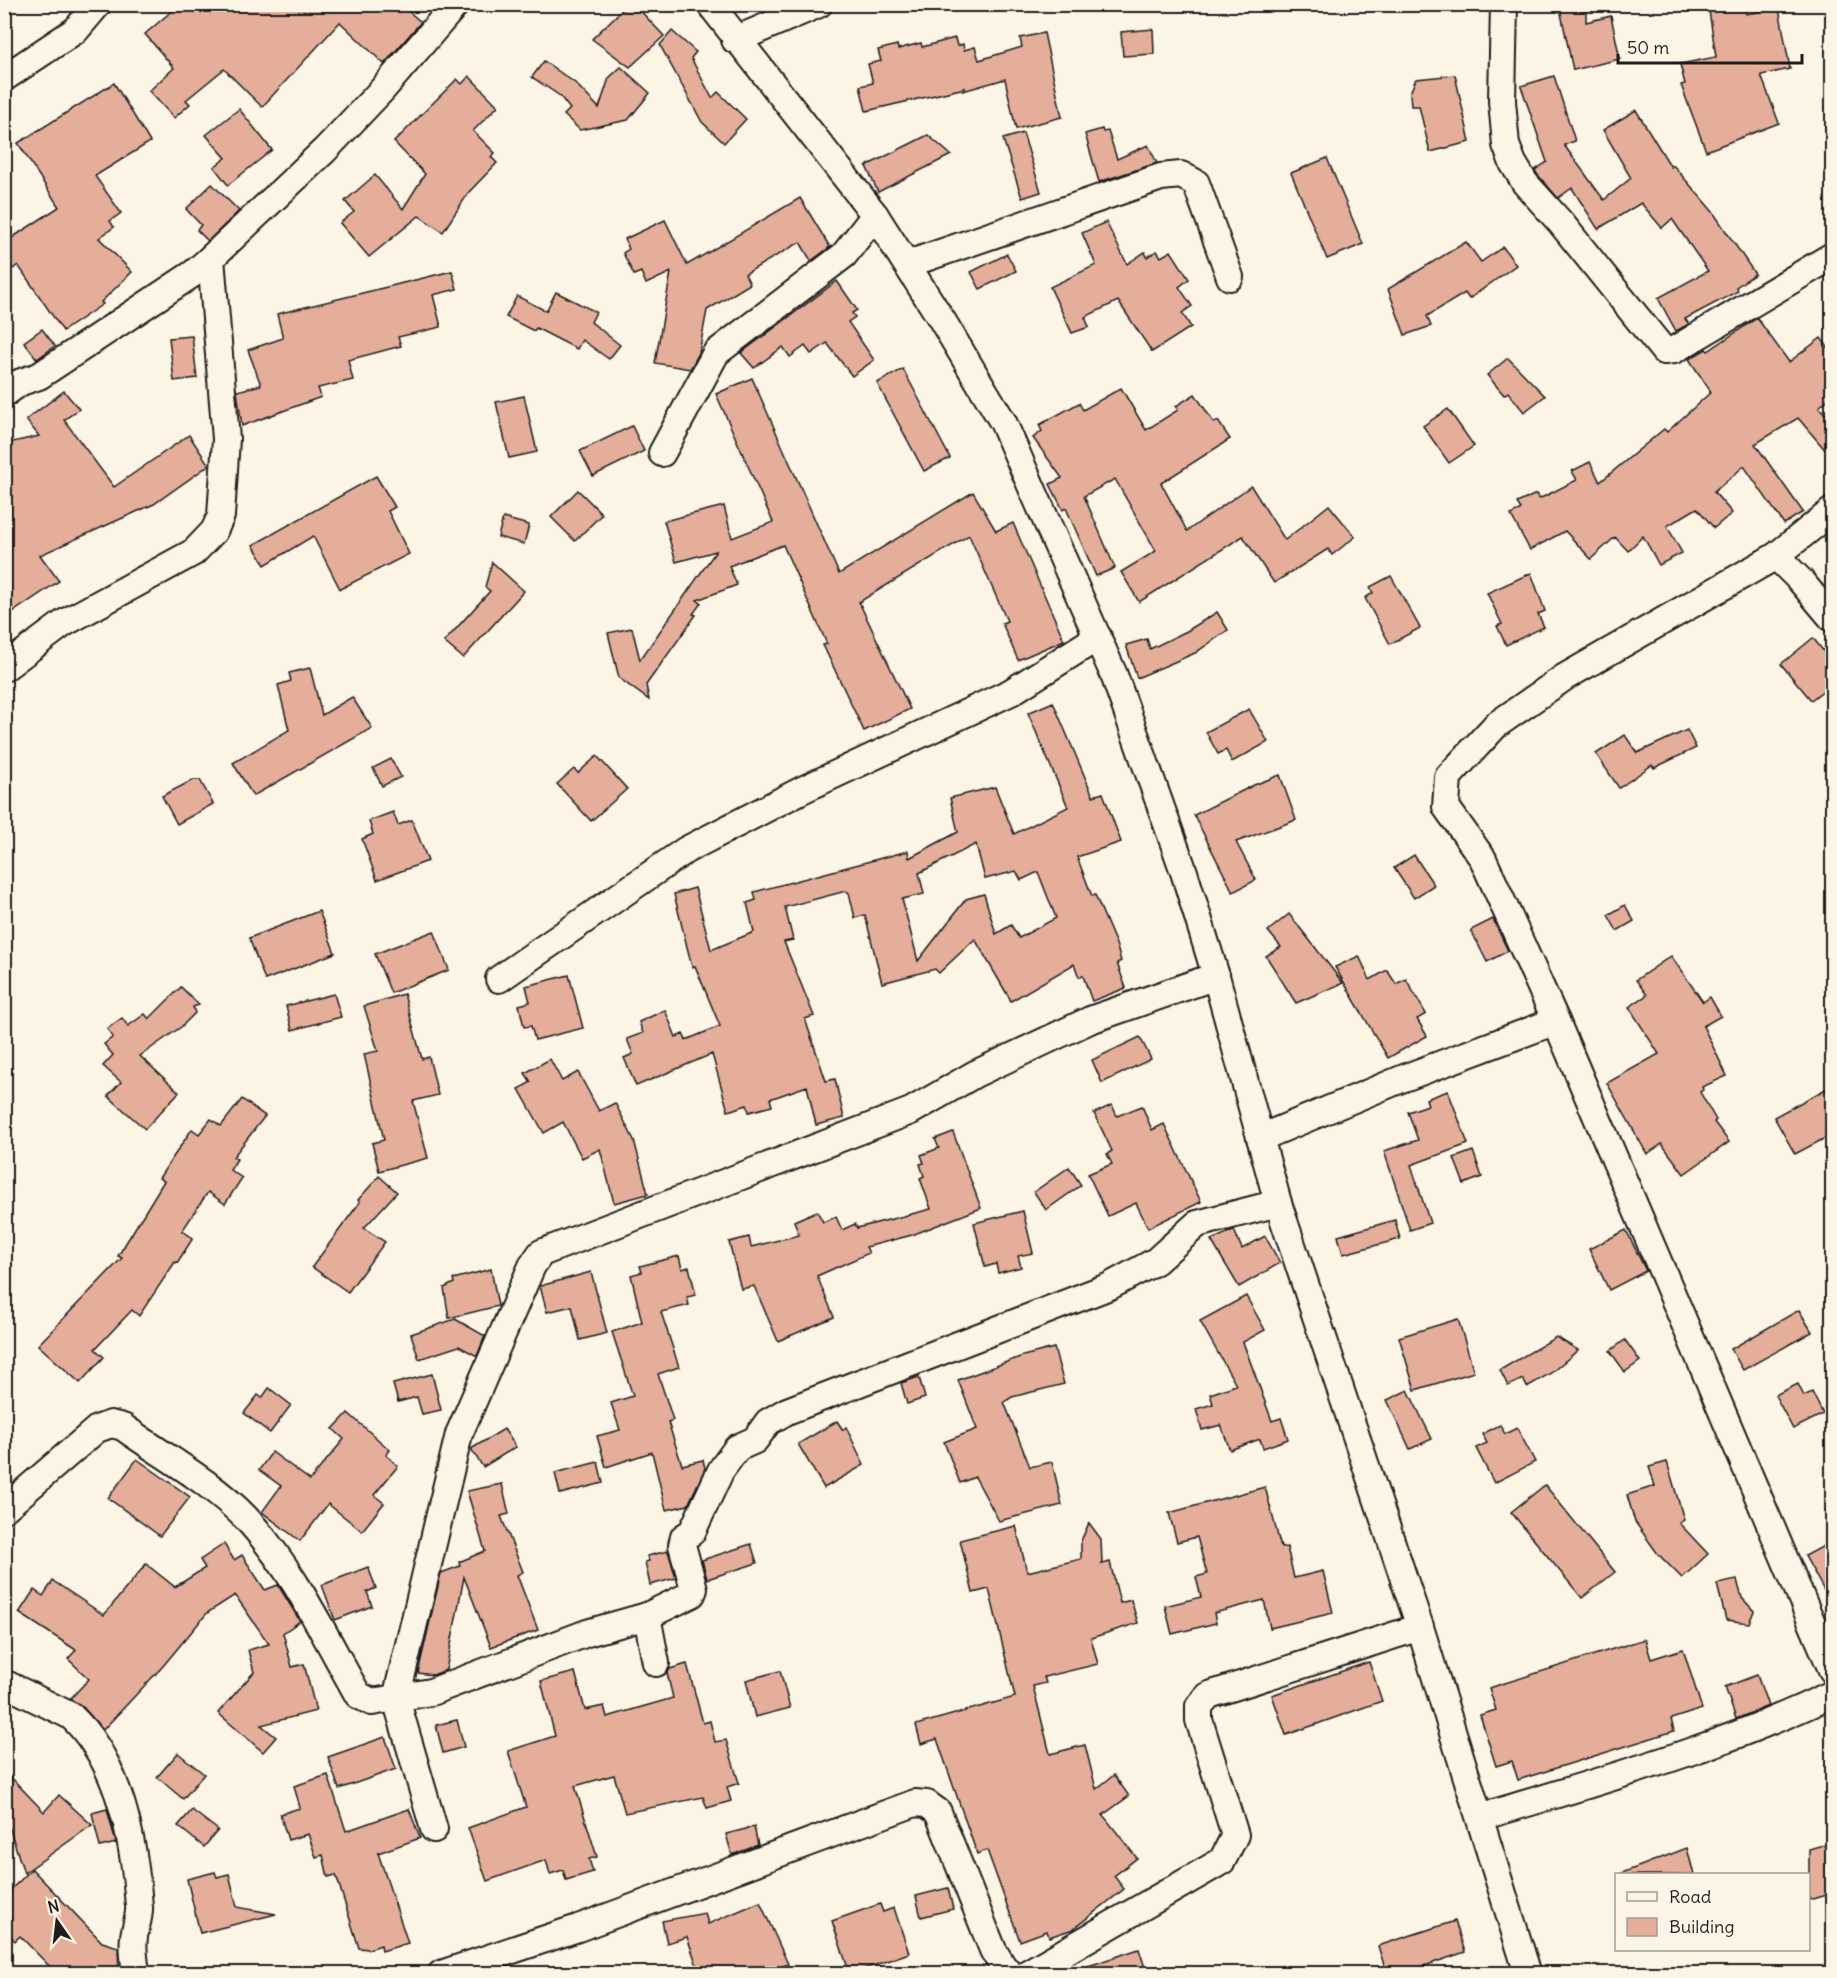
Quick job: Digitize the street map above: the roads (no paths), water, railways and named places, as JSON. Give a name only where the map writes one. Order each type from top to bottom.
[{"type":"street","points":[[4,78],[76,30],[98,4]]},
{"type":"street","points":[[4,394],[21,382],[39,376],[194,273],[325,150],[382,90],[456,4]]},
{"type":"street","points":[[710,4],[735,40],[875,215],[908,264],[1004,422],[1114,675],[1176,850],[1216,976],[1278,1203],[1420,1628],[1481,1817],[1528,1974]]},
{"type":"street","points":[[735,40],[819,4]]},
{"type":"street","points":[[1504,4],[1502,101],[1506,145],[1513,163],[1525,183],[1562,223],[1664,351],[1674,350],[1833,256]]},
{"type":"street","points":[[908,264],[1161,177],[1182,175],[1196,183],[1230,278]]},
{"type":"street","points":[[662,453],[716,353],[844,255],[875,215]]},
{"type":"street","points":[[4,668],[64,623],[194,552],[214,531],[221,516],[226,439],[211,258]]},
{"type":"street","points":[[1833,511],[1776,556],[1565,677],[1496,725],[1448,777],[1446,807],[1483,859],[1556,1021],[1833,1670]]},
{"type":"street","points":[[1776,556],[1833,618]]},
{"type":"street","points":[[499,979],[686,850],[802,790],[1011,692],[1098,637]]},
{"type":"street","points":[[434,1828],[396,1699],[459,1434],[528,1275],[541,1253],[911,1112],[975,1074],[1090,1020],[1216,976]]},
{"type":"street","points":[[1260,1138],[1404,1078],[1556,1021]]},
{"type":"street","points":[[4,1509],[97,1430],[111,1424],[123,1427],[200,1480],[245,1517],[293,1580],[358,1695],[372,1702],[431,1692],[587,1633],[647,1616],[692,1594],[694,1589],[682,1545],[684,1538],[692,1532],[721,1470],[737,1448],[755,1440],[768,1422],[787,1411],[1110,1286],[1156,1261],[1197,1224],[1278,1203]]},
{"type":"street","points":[[647,1616],[656,1663]]},
{"type":"street","points":[[1026,1974],[1222,1861],[1235,1834],[1198,1720],[1199,1706],[1209,1695],[1420,1628]]},
{"type":"street","points":[[4,1683],[71,1716],[80,1724],[108,1769],[124,1809],[139,1908],[133,1938],[136,1974]]},
{"type":"street","points":[[1481,1817],[1662,1763],[1783,1718],[1833,1694]]},
{"type":"street","points":[[441,1974],[578,1928],[915,1803],[927,1804],[938,1812],[993,1950],[1004,1968],[1012,1974]]}]
